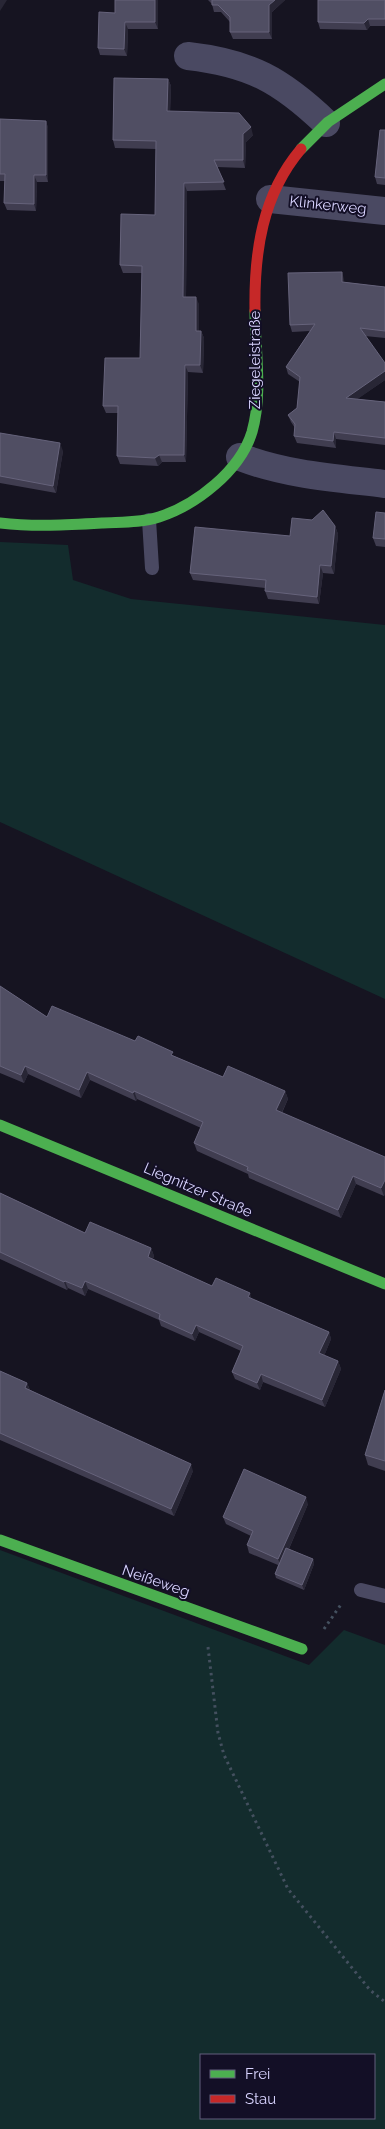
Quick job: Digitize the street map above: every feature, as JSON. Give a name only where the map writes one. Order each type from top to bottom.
[{"type":"street","points":[[188,56],[233,63],[264,75],[303,102],[326,123]]},
{"type":"street","name":"Ziegeleistraße","points":[[0,523],[60,526],[149,520],[177,509],[228,472],[240,458],[252,431],[256,406],[255,265],[257,242],[270,199],[294,155],[326,123],[385,84]]},
{"type":"street","name":"Klinkerweg","points":[[270,199],[385,211]]},
{"type":"street","points":[[240,458],[275,470],[295,474],[385,484]]},
{"type":"street","name":"Liegnitzer Straße","points":[[0,1125],[385,1284]]},
{"type":"street","name":"Neißeweg","points":[[0,1540],[302,1648]]},
{"type":"lane","points":[[149,520],[152,568]]},
{"type":"lane","points":[[361,1590],[385,1596]]},
{"type":"path","points":[[302,1648],[314,1642],[344,1600],[361,1590]]},
{"type":"path","points":[[204,1614],[218,1733],[224,1755],[288,1889],[370,1990],[385,2002]]},
{"type":"green space","points":[[0,542],[68,545],[73,580],[131,599],[385,625],[385,999],[0,822]]},
{"type":"green space","points":[[0,1550],[309,1665],[344,1630],[385,1645],[385,2129],[0,2129]]},
{"type":"building","points":[[115,0],[155,0],[155,22],[125,22],[124,49],[98,48],[99,12],[115,13]]},
{"type":"building","points":[[212,0],[275,0],[269,5],[269,32],[230,32],[230,17],[218,5],[212,5]]},
{"type":"building","points":[[318,0],[385,0],[385,19],[368,19],[364,23],[318,22]]},
{"type":"building","points":[[114,78],[168,79],[167,111],[239,113],[251,127],[243,134],[243,160],[214,160],[224,182],[184,183],[183,297],[196,297],[196,331],[201,331],[200,365],[185,365],[184,455],[159,455],[155,458],[117,456],[118,406],[103,406],[105,358],[140,358],[142,266],[120,265],[121,214],[155,215],[156,141],[113,140]]},
{"type":"building","points":[[0,119],[46,121],[46,175],[34,175],[34,204],[4,203],[5,174],[0,174]]},
{"type":"building","points":[[380,130],[385,130],[385,178],[375,177]]},
{"type":"building","points":[[342,272],[342,282],[385,287],[385,331],[360,328],[385,363],[385,371],[346,398],[385,402],[385,438],[334,432],[333,441],[294,436],[295,424],[288,415],[297,408],[300,377],[286,367],[315,324],[290,325],[288,273]]},
{"type":"building","points":[[0,433],[60,443],[53,486],[0,476]]},
{"type":"building","points":[[323,510],[335,526],[331,566],[320,565],[317,597],[265,591],[266,580],[190,573],[195,527],[290,536],[292,518],[312,520]]},
{"type":"building","points":[[376,512],[385,513],[385,539],[373,538]]},
{"type":"building","points":[[0,986],[47,1017],[52,1006],[135,1041],[138,1036],[173,1052],[171,1055],[223,1077],[228,1066],[285,1091],[276,1110],[385,1157],[385,1180],[381,1188],[353,1176],[338,1210],[247,1170],[248,1167],[194,1143],[203,1122],[134,1091],[133,1093],[87,1072],[79,1090],[25,1066],[21,1075],[0,1066]]},
{"type":"building","points":[[0,1193],[85,1233],[90,1222],[151,1248],[148,1257],[212,1286],[216,1278],[250,1293],[248,1297],[329,1332],[319,1353],[338,1361],[322,1400],[261,1374],[257,1383],[232,1372],[243,1346],[196,1325],[192,1334],[159,1319],[160,1314],[85,1281],[82,1288],[64,1282],[0,1252]]},
{"type":"building","points":[[0,1371],[27,1383],[25,1388],[191,1464],[171,1509],[0,1433]]},
{"type":"building","points":[[385,1390],[385,1461],[365,1455]]},
{"type":"building","points":[[244,1469],[306,1497],[278,1559],[247,1545],[253,1531],[223,1517]]},
{"type":"building","points":[[286,1548],[313,1559],[302,1585],[275,1574]]},
{"type":"traffic: fast","points":[[301,149],[328,122],[385,84]]},
{"type":"traffic: fast","points":[[0,523],[51,525],[145,520],[173,512],[215,485],[238,460],[252,432],[258,387],[255,311]]},
{"type":"traffic: fast","points":[[0,1125],[385,1284]]},
{"type":"traffic: fast","points":[[0,1540],[302,1649]]},
{"type":"traffic: jam","points":[[255,311],[256,268],[263,226],[277,186],[301,149]]}]
